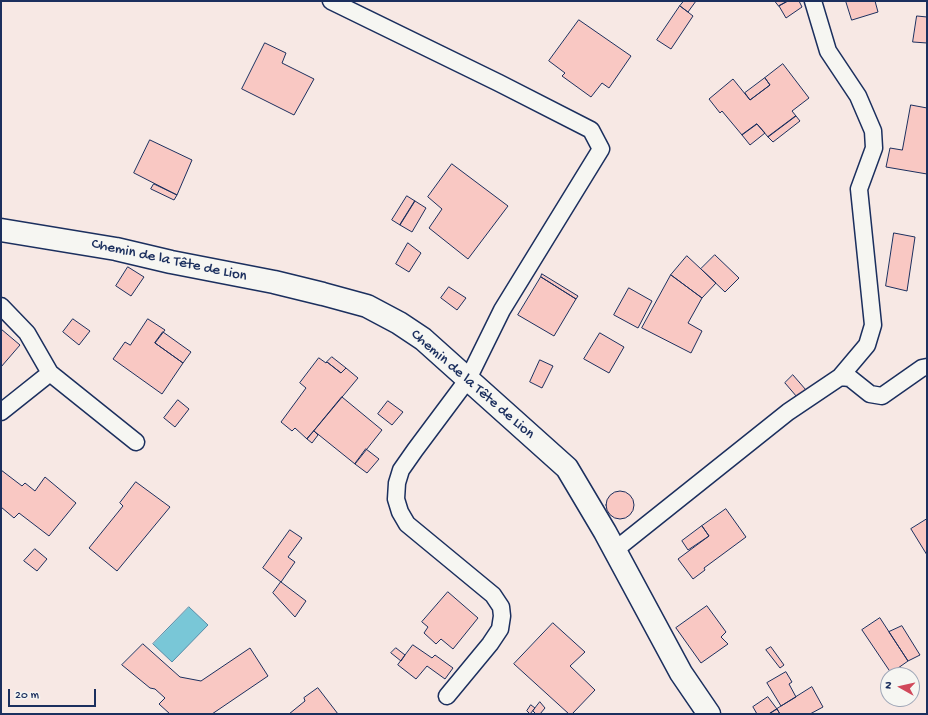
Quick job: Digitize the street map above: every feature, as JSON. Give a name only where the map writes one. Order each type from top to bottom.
[{"type":"street","name":"Chemin de la Tête de Lion","points":[[1,230],[116,249],[171,262],[274,282],[367,306],[400,323],[423,339],[567,468],[615,550],[681,673],[709,714]]},
{"type":"lane","points":[[331,1],[591,130],[601,149],[502,310],[468,379],[411,455],[401,470],[397,483],[396,498],[400,512],[407,524],[493,595],[500,607],[502,616],[500,629],[490,644],[447,696]]},
{"type":"lane","points":[[615,550],[788,412],[840,377],[867,344],[873,325],[858,189],[874,148],[873,131],[858,96],[828,51],[813,1]]},
{"type":"lane","points":[[1,306],[27,333],[50,373],[136,442]]},
{"type":"lane","points":[[840,377],[850,378],[870,394],[882,396],[922,368],[927,367]]},
{"type":"lane","points":[[1,412],[50,373]]},
{"type":"water","points":[[189,607],[208,625],[172,662],[153,644]]},
{"type":"building","points":[[684,1],[696,1],[688,12],[680,6]]},
{"type":"building","points":[[775,1],[788,1],[779,6]]},
{"type":"building","points":[[788,1],[799,1],[802,7],[786,18],[779,6]]},
{"type":"building","points":[[846,1],[875,1],[878,12],[852,20]]},
{"type":"building","points":[[680,6],[693,16],[671,49],[657,40]]},
{"type":"building","points":[[917,16],[927,17],[927,43],[913,42]]},
{"type":"building","points":[[579,20],[631,56],[609,88],[602,83],[591,97],[562,76],[565,73],[549,61]]},
{"type":"building","points":[[265,43],[286,53],[282,63],[314,79],[294,115],[242,89]]},
{"type":"building","points":[[783,64],[809,98],[792,111],[796,116],[768,137],[757,124],[742,135],[722,111],[720,113],[709,99],[733,79],[750,100],[770,85],[765,78]]},
{"type":"building","points":[[765,78],[770,85],[750,100],[745,93]]},
{"type":"building","points":[[911,105],[927,108],[927,174],[886,167],[890,148],[902,150]]},
{"type":"building","points":[[796,116],[800,121],[773,142],[768,137]]},
{"type":"building","points":[[757,124],[765,133],[750,145],[742,135]]},
{"type":"building","points":[[150,140],[192,160],[177,195],[134,173]]},
{"type":"building","points":[[452,164],[508,206],[468,259],[429,228],[442,209],[428,197]]},
{"type":"building","points":[[154,184],[177,195],[174,200],[151,189]]},
{"type":"building","points":[[407,196],[415,201],[400,225],[392,220]]},
{"type":"building","points":[[415,201],[426,208],[412,232],[400,225]]},
{"type":"building","points":[[894,233],[915,237],[907,291],[886,286]]},
{"type":"building","points":[[408,243],[421,253],[409,272],[396,264]]},
{"type":"building","points":[[715,255],[739,278],[725,292],[701,269]]},
{"type":"building","points":[[687,256],[716,283],[702,298],[671,275]]},
{"type":"building","points":[[128,267],[144,277],[131,296],[116,286]]},
{"type":"building","points":[[542,274],[578,296],[576,299],[541,277]]},
{"type":"building","points":[[671,275],[702,298],[688,323],[702,331],[691,353],[642,328]]},
{"type":"building","points":[[541,277],[576,299],[554,336],[518,315]]},
{"type":"building","points":[[449,287],[466,298],[457,310],[441,298]]},
{"type":"building","points":[[629,288],[652,301],[638,328],[614,315]]},
{"type":"building","points":[[73,319],[90,331],[79,345],[63,332]]},
{"type":"building","points":[[148,319],[165,330],[155,343],[183,363],[162,394],[113,359],[125,342],[130,345]]},
{"type":"building","points":[[1,329],[20,345],[1,367]]},
{"type":"building","points":[[163,332],[191,352],[183,363],[155,343]]},
{"type":"building","points":[[600,333],[624,347],[609,373],[584,359]]},
{"type":"building","points":[[332,357],[346,368],[341,373],[327,362]]},
{"type":"building","points":[[319,358],[326,363],[327,362],[341,373],[346,368],[358,378],[307,439],[295,428],[292,431],[281,422],[306,388],[300,383]]},
{"type":"building","points":[[540,360],[553,366],[542,388],[530,382]]},
{"type":"building","points":[[793,375],[806,390],[797,397],[785,383]]},
{"type":"building","points":[[342,397],[382,430],[355,464],[314,431]]},
{"type":"building","points":[[178,400],[189,409],[175,427],[164,418]]},
{"type":"building","points":[[388,401],[403,412],[392,425],[378,414]]},
{"type":"building","points":[[314,431],[318,435],[312,443],[307,439]]},
{"type":"building","points":[[366,449],[379,459],[367,473],[355,464]]},
{"type":"building","points":[[1,470],[22,486],[25,483],[35,491],[45,477],[76,503],[49,536],[19,513],[14,518],[1,507]]},
{"type":"building","points":[[136,482],[170,507],[117,571],[89,548],[123,506],[120,503]]},
{"type":"building","points":[[620,491],[630,495],[634,505],[630,515],[620,519],[610,515],[606,505],[610,495]]},
{"type":"building","points":[[726,509],[746,537],[704,568],[705,570],[693,579],[678,559],[709,536],[702,526]]},
{"type":"building","points":[[927,519],[927,555],[911,529]]},
{"type":"building","points":[[702,526],[709,536],[688,550],[682,541]]},
{"type":"building","points":[[290,530],[302,538],[288,557],[295,562],[281,582],[263,568]]},
{"type":"building","points":[[35,549],[47,559],[37,571],[24,561]]},
{"type":"building","points":[[281,582],[306,601],[295,617],[273,593]]},
{"type":"building","points":[[448,592],[478,618],[453,649],[441,639],[436,644],[424,633],[428,627],[422,622]]},
{"type":"building","points":[[707,606],[726,632],[721,637],[728,644],[701,663],[676,628]]},
{"type":"building","points":[[880,618],[908,661],[900,667],[887,667],[862,630]]},
{"type":"building","points":[[553,623],[585,652],[570,666],[595,690],[572,714],[569,714],[514,664]]},
{"type":"building","points":[[902,626],[920,655],[908,661],[889,632]]},
{"type":"building","points":[[143,644],[180,677],[201,681],[250,648],[268,676],[212,714],[170,714],[159,704],[165,698],[122,665]]},
{"type":"building","points":[[413,645],[432,658],[435,655],[453,668],[445,679],[427,666],[416,679],[398,665]]},
{"type":"building","points":[[771,647],[784,665],[780,668],[766,650]]},
{"type":"building","points":[[396,648],[405,655],[401,661],[391,653]]},
{"type":"building","points":[[786,672],[792,682],[789,684],[796,697],[781,706],[767,683]]},
{"type":"building","points":[[812,687],[823,707],[810,714],[780,714],[777,709]]},
{"type":"building","points":[[318,688],[338,714],[289,714],[305,701],[304,698]]},
{"type":"building","points":[[768,697],[777,709],[769,714],[757,714],[753,707]]},
{"type":"building","points":[[540,702],[545,708],[540,714],[536,714],[533,711]]},
{"type":"building","points":[[531,705],[535,708],[530,714],[527,711]]},
{"type":"building","points":[[777,709],[780,714],[769,714]]}]
